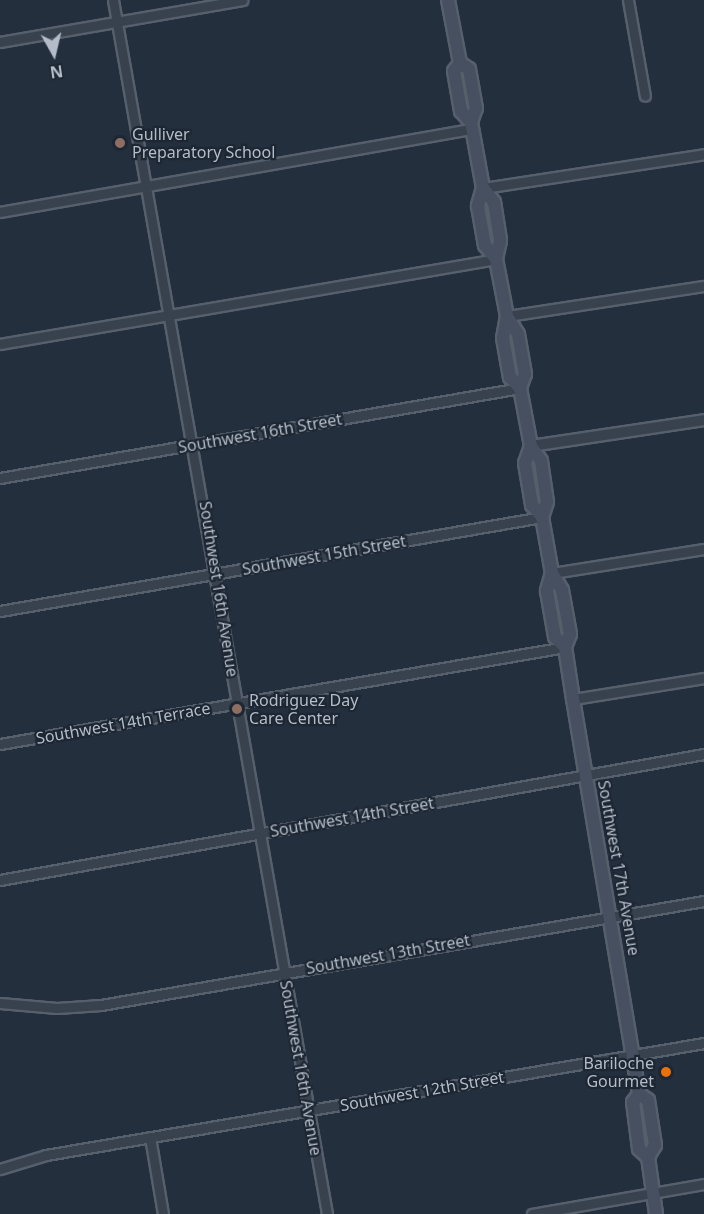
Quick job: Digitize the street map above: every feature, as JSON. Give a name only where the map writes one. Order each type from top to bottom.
[{"type":"main road","name":"Southwest 17th Avenue","points":[[448,0],[460,63],[469,69],[476,108],[471,126],[483,188],[494,202],[500,241],[496,259],[507,316],[520,344],[525,374],[520,388],[531,446],[541,461],[547,502],[542,517],[552,573],[562,590],[570,634],[565,647],[573,699],[639,1094],[648,1100],[655,1145],[648,1156],[656,1214]]},
{"type":"street","name":"Southwest 16th Avenue","points":[[114,0],[194,444],[327,1214]]},
{"type":"street","points":[[0,42],[242,0]]},
{"type":"street","points":[[628,0],[645,96]]},
{"type":"street","points":[[0,212],[471,126]]},
{"type":"street","points":[[483,188],[704,154]]},
{"type":"street","points":[[0,344],[496,259]]},
{"type":"street","points":[[507,316],[704,286]]},
{"type":"street","name":"Southwest 16th Street","points":[[0,478],[520,388]]},
{"type":"street","points":[[531,446],[704,420]]},
{"type":"street","name":"Southwest 15th Street","points":[[0,611],[542,517]]},
{"type":"street","points":[[552,573],[704,549]]},
{"type":"street","name":"Southwest 14th Terrace","points":[[0,744],[565,647]]},
{"type":"street","points":[[573,699],[704,678]]},
{"type":"street","name":"Southwest 14th Street","points":[[0,880],[704,754]]},
{"type":"street","name":"Southwest 13th Street","points":[[0,1002],[46,1008],[90,1006],[704,901]]},
{"type":"street","name":"Southwest 12th Street","points":[[0,1169],[46,1155],[704,1043]]},
{"type":"street","points":[[150,1137],[163,1214]]},
{"type":"street","points":[[532,1214],[704,1184]]},
{"type":"place","name":"Gulliver Preparatory School","points":[[120,143]]},
{"type":"place","name":"Rodriguez Day Care Center","points":[[237,709]]},
{"type":"place","name":"Bariloche Gourmet","points":[[666,1072]]}]
